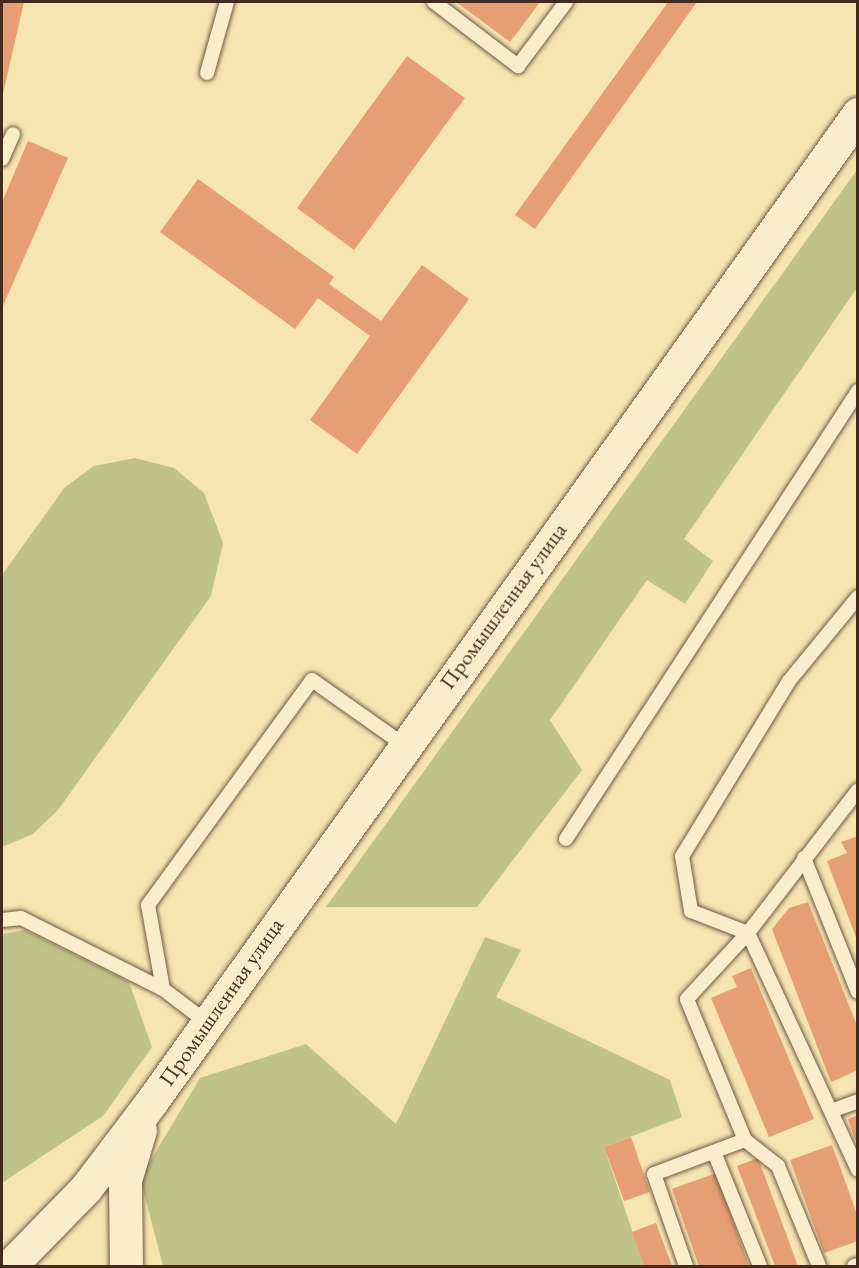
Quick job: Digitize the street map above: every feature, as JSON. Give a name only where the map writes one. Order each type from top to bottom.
[{"type":"street","name":"Промышленная улица","points":[[10,1266],[86,1188],[152,1101],[205,1021],[858,114]]},
{"type":"street","name":"Промышленная улица","points":[[126,1266],[124,1180],[152,1101]]},
{"type":"lane","points":[[207,73],[227,2]]},
{"type":"lane","points":[[434,2],[518,66],[566,2]]},
{"type":"lane","points":[[2,159],[13,134]]},
{"type":"lane","points":[[566,839],[858,391]]},
{"type":"lane","points":[[856,1162],[748,933],[691,911],[682,856],[789,681],[858,597]]},
{"type":"lane","points":[[163,989],[148,905],[312,680],[404,745]]},
{"type":"lane","points":[[819,1266],[778,1166],[745,1140],[687,999],[748,933],[858,790]]},
{"type":"lane","points":[[804,858],[858,992]]},
{"type":"lane","points":[[2,921],[21,918],[163,989],[205,1021]]},
{"type":"lane","points":[[831,1111],[858,1101]]},
{"type":"lane","points":[[686,1266],[654,1173],[745,1140]]},
{"type":"lane","points":[[714,1152],[760,1266]]},
{"type":"green space","points":[[857,170],[857,288],[684,539],[713,561],[685,604],[647,580],[550,720],[582,770],[477,907],[326,907]]},
{"type":"green space","points":[[135,458],[174,468],[204,493],[223,543],[211,596],[58,810],[33,834],[2,847],[2,575],[65,487],[94,466]]},
{"type":"green space","points":[[25,930],[129,982],[152,1047],[103,1116],[2,1183],[2,934]]},
{"type":"green space","points":[[485,937],[521,950],[496,997],[670,1080],[682,1117],[604,1147],[644,1266],[163,1266],[140,1178],[200,1078],[306,1044],[396,1124]]},
{"type":"building","points":[[2,2],[24,2],[2,98]]},
{"type":"building","points":[[456,2],[540,2],[510,42]]},
{"type":"building","points":[[668,2],[697,2],[535,229],[515,215]]},
{"type":"building","points":[[407,56],[465,98],[354,250],[297,208]]},
{"type":"building","points":[[28,141],[68,158],[2,308],[2,202]]},
{"type":"building","points":[[198,179],[334,277],[329,284],[381,321],[422,265],[469,299],[357,454],[310,420],[370,336],[318,298],[295,329],[160,232]]},
{"type":"building","points":[[858,836],[857,940],[827,861],[847,853],[841,842]]},
{"type":"building","points":[[808,902],[858,1028],[858,1070],[831,1082],[772,929],[789,908]]},
{"type":"building","points":[[751,968],[814,1119],[769,1137],[711,998],[737,987],[732,976]]},
{"type":"building","points":[[858,1115],[858,1139],[855,1140],[848,1119]]},
{"type":"building","points":[[631,1137],[650,1192],[624,1201],[604,1147]]},
{"type":"building","points":[[832,1145],[858,1217],[858,1241],[824,1253],[790,1160]]},
{"type":"building","points":[[758,1158],[798,1266],[775,1266],[737,1166]]},
{"type":"building","points":[[716,1173],[749,1266],[699,1266],[672,1189]]},
{"type":"building","points":[[656,1223],[672,1266],[644,1266],[632,1232]]}]
